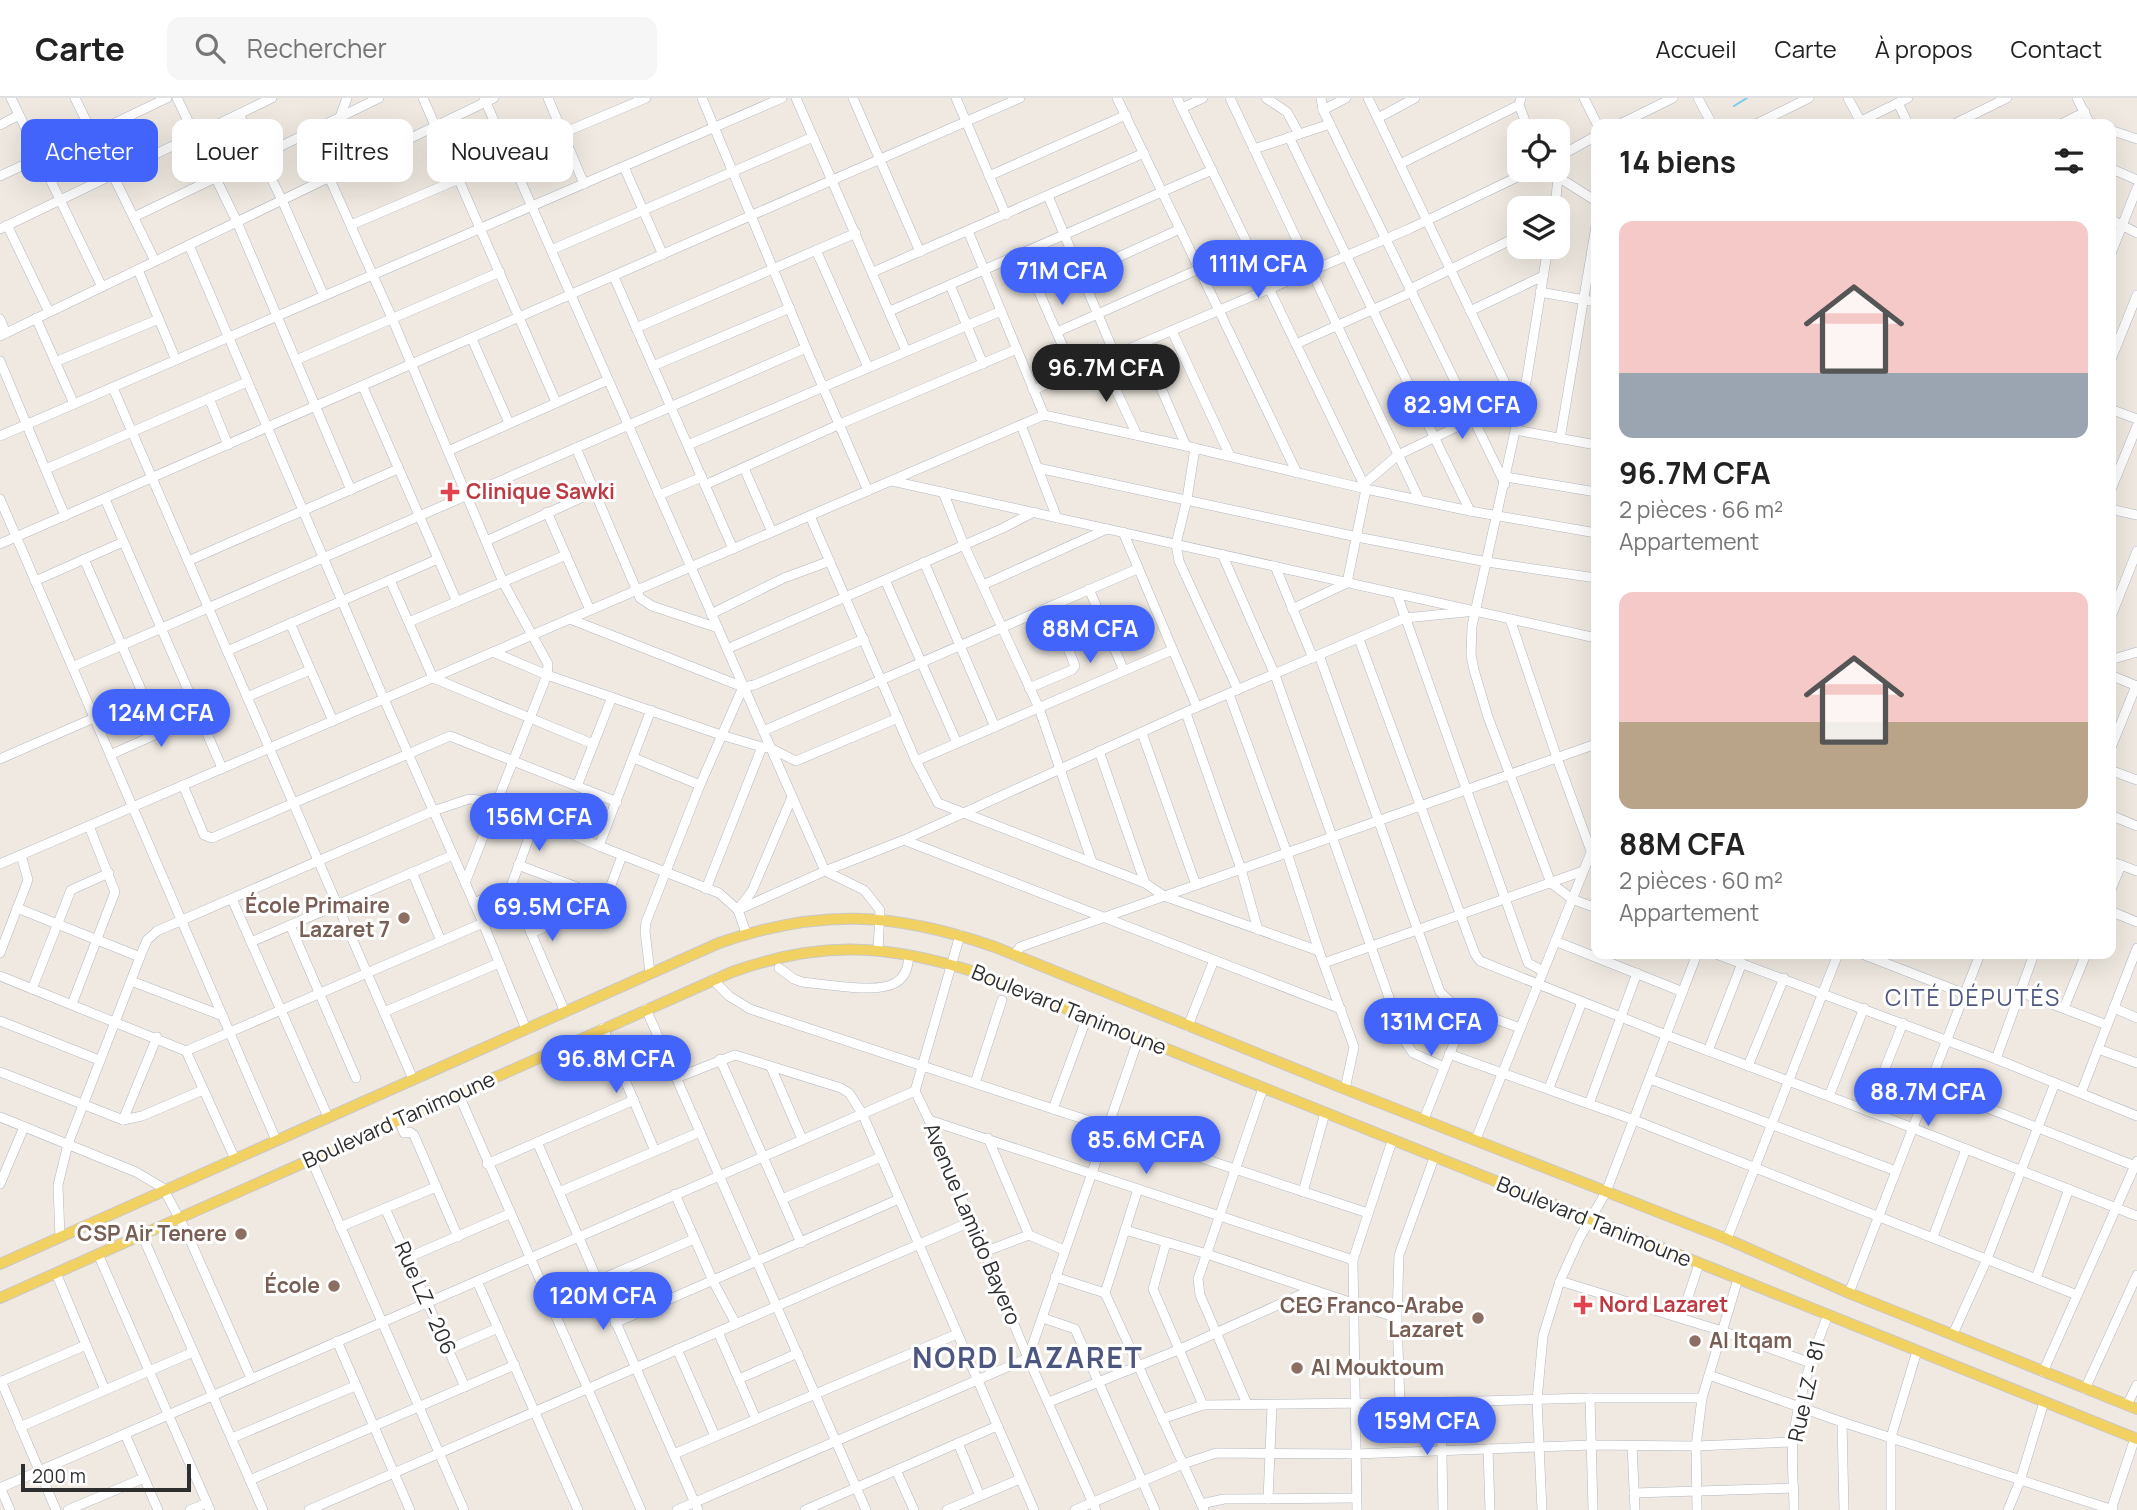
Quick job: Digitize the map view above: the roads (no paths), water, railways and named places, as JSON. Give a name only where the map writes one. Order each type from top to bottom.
[{"type":"main road","name":"Boulevard Tanimoune","points":[[0,1264],[745,930],[823,919],[881,920],[921,925],[960,935],[1014,955],[1727,1239],[1849,1293],[2132,1407]]},
{"type":"main road","name":"Boulevard Tanimoune","points":[[0,1298],[750,965],[794,954],[844,948],[878,950],[951,964],[2136,1438]]},
{"type":"street","points":[[11,98],[21,119]]},
{"type":"street","points":[[75,98],[86,119]]},
{"type":"street","points":[[124,119],[167,98]]},
{"type":"street","points":[[177,98],[187,119]]},
{"type":"street","points":[[228,119],[272,98]]},
{"type":"street","points":[[340,117],[347,98]]},
{"type":"street","points":[[283,145],[379,98]]},
{"type":"street","points":[[423,98],[433,119]]},
{"type":"street","points":[[548,98],[557,119]]},
{"type":"street","points":[[573,130],[646,98]]},
{"type":"street","points":[[702,98],[868,491]]},
{"type":"street","points":[[796,98],[906,351]]},
{"type":"street","points":[[853,98],[920,252]]},
{"type":"street","points":[[956,98],[1006,215]]},
{"type":"street","points":[[0,544],[1020,98]]},
{"type":"street","points":[[1117,98],[1297,473]]},
{"type":"street","points":[[1177,98],[1365,486],[1347,583]]},
{"type":"street","points":[[1182,108],[1203,98]]},
{"type":"street","points":[[1230,98],[1419,499]]},
{"type":"street","points":[[1266,98],[1287,112],[1294,136],[1347,256],[1470,511]]},
{"type":"street","points":[[1321,98],[1323,110],[1505,480]]},
{"type":"street","points":[[1323,110],[1346,98]]},
{"type":"street","points":[[1368,98],[1519,412]]},
{"type":"street","points":[[1378,118],[1415,98]]},
{"type":"street","points":[[1584,98],[1594,119]]},
{"type":"street","points":[[1628,119],[1652,103],[1673,98]]},
{"type":"street","points":[[1699,98],[1710,119]]},
{"type":"street","points":[[1766,119],[1809,98]]},
{"type":"street","points":[[1848,98],[1857,119]]},
{"type":"street","points":[[1867,119],[1908,98]]},
{"type":"street","points":[[1964,119],[2007,98]]},
{"type":"street","points":[[2077,98],[2088,119]]},
{"type":"street","points":[[449,119],[488,99],[571,296],[763,731],[766,748],[792,797],[825,871],[864,890],[879,908],[881,920],[878,950]]},
{"type":"street","points":[[0,436],[776,99]]},
{"type":"street","points":[[1400,164],[1520,102],[1525,119]]},
{"type":"street","points":[[1898,103],[1906,119]]},
{"type":"street","points":[[2070,119],[2085,112]]},
{"type":"street","points":[[239,114],[242,119]]},
{"type":"street","points":[[0,125],[19,115]]},
{"type":"street","points":[[989,176],[1126,115]]},
{"type":"street","points":[[1254,149],[1330,124]]},
{"type":"street","points":[[2116,132],[2137,139]]},
{"type":"street","points":[[551,250],[813,137]]},
{"type":"street","points":[[1570,150],[1591,139]]},
{"type":"street","points":[[873,272],[1144,153]]},
{"type":"street","points":[[573,158],[584,184]]},
{"type":"street","points":[[0,176],[21,167]]},
{"type":"street","points":[[624,167],[663,255]]},
{"type":"street","points":[[890,311],[1212,170]]},
{"type":"street","points":[[2116,171],[2137,180]]},
{"type":"street","points":[[52,182],[102,287]]},
{"type":"street","points":[[49,312],[3,227],[96,182]]},
{"type":"street","points":[[117,182],[155,261]]},
{"type":"street","points":[[134,217],[207,182]]},
{"type":"street","points":[[217,182],[278,316],[351,490]]},
{"type":"street","points":[[273,182],[324,296]]},
{"type":"street","points":[[0,318],[3,334],[319,182]]},
{"type":"street","points":[[331,182],[503,582],[548,664],[547,675],[465,883]]},
{"type":"street","points":[[351,225],[452,182]]},
{"type":"street","points":[[460,182],[556,402]]},
{"type":"street","points":[[1033,390],[1386,239],[1507,182]]},
{"type":"street","points":[[1566,182],[1591,198]]},
{"type":"street","points":[[2116,241],[2137,188]]},
{"type":"street","points":[[1048,196],[1079,275],[1115,355]]},
{"type":"street","points":[[2116,222],[2137,233]]},
{"type":"street","points":[[1079,275],[1180,229]]},
{"type":"street","points":[[968,231],[1044,415]]},
{"type":"street","points":[[636,328],[856,233]]},
{"type":"street","points":[[1296,344],[1507,242]]},
{"type":"street","points":[[189,245],[483,923],[526,1029]]},
{"type":"street","points":[[816,250],[868,367]]},
{"type":"street","points":[[1022,253],[1074,372]]},
{"type":"street","points":[[1560,439],[1591,254]]},
{"type":"street","points":[[1546,259],[1527,377],[1471,639],[1474,670],[1551,883],[1572,899],[1591,906]]},
{"type":"street","points":[[1057,332],[1199,269]]},
{"type":"street","points":[[138,270],[176,360]]},
{"type":"street","points":[[296,360],[499,272]]},
{"type":"street","points":[[1471,311],[1543,276]]},
{"type":"street","points":[[614,277],[733,549]]},
{"type":"street","points":[[950,285],[983,364]]},
{"type":"street","points":[[1540,292],[1591,301]]},
{"type":"street","points":[[2116,347],[2137,295]]},
{"type":"street","points":[[653,366],[790,308]]},
{"type":"street","points":[[688,445],[1001,311]]},
{"type":"street","points":[[36,318],[74,404]]},
{"type":"street","points":[[55,362],[159,319]]},
{"type":"street","points":[[1172,331],[1230,456]]},
{"type":"street","points":[[472,339],[509,423]]},
{"type":"street","points":[[1142,344],[1191,447],[1187,499],[1176,544],[1179,561],[1233,692],[1319,951],[1342,1009],[1355,1052],[1345,1089]]},
{"type":"street","points":[[72,667],[806,348]]},
{"type":"street","points":[[659,495],[744,468],[1017,349]]},
{"type":"street","points":[[1102,360],[1137,435]]},
{"type":"street","points":[[0,361],[65,516]]},
{"type":"street","points":[[448,451],[608,380]]},
{"type":"street","points":[[46,469],[247,382]]},
{"type":"street","points":[[363,387],[457,602]]},
{"type":"street","points":[[113,388],[413,1079]]},
{"type":"street","points":[[209,398],[229,445]]},
{"type":"street","points":[[1365,486],[1398,455],[1513,400]]},
{"type":"street","points":[[2116,411],[2137,419]]},
{"type":"street","points":[[0,864],[1044,415],[1470,511],[1591,532]]},
{"type":"street","points":[[1021,425],[1058,517]]},
{"type":"street","points":[[2116,477],[2137,426]]},
{"type":"street","points":[[1515,430],[1591,444]]},
{"type":"street","points":[[576,448],[636,590],[645,603],[718,628]]},
{"type":"street","points":[[744,468],[772,532]]},
{"type":"street","points":[[1038,468],[1357,537],[1488,562],[1591,577]]},
{"type":"street","points":[[188,561],[398,469]]},
{"type":"street","points":[[1505,480],[1591,491]]},
{"type":"street","points":[[892,481],[1591,637]]},
{"type":"street","points":[[486,541],[594,492]]},
{"type":"street","points":[[943,492],[964,545],[1038,708],[1092,862]]},
{"type":"street","points":[[0,499],[276,1140]]},
{"type":"street","points":[[104,499],[222,768]]},
{"type":"street","points":[[2116,510],[2137,515]]},
{"type":"street","points":[[547,512],[590,610]]},
{"type":"street","points":[[727,649],[1034,512]]},
{"type":"street","points":[[810,516],[916,761],[938,803],[1145,883],[1164,896],[1319,951]]},
{"type":"street","points":[[982,585],[1107,528]]},
{"type":"street","points":[[1123,532],[1197,707]]},
{"type":"street","points":[[36,581],[123,542]]},
{"type":"street","points":[[2116,604],[2137,551]]},
{"type":"street","points":[[1222,554],[1275,675],[1407,1047],[1413,1053],[1444,1067]]},
{"type":"street","points":[[409,622],[566,555]]},
{"type":"street","points":[[84,559],[160,733]]},
{"type":"street","points":[[227,651],[438,559]]},
{"type":"street","points":[[711,614],[784,578],[830,561]]},
{"type":"street","points":[[924,562],[995,727]]},
{"type":"street","points":[[1275,566],[1292,609],[1316,657],[1440,992],[1452,1003],[1520,1028]]},
{"type":"street","points":[[763,731],[1138,569]]},
{"type":"street","points":[[390,580],[433,678],[593,744]]},
{"type":"street","points":[[885,580],[957,743]]},
{"type":"street","points":[[1292,609],[1347,583]]},
{"type":"street","points":[[1089,589],[1124,671]]},
{"type":"street","points":[[1397,594],[1528,962],[1543,971]]},
{"type":"street","points":[[1029,688],[1074,668],[1051,606]]},
{"type":"street","points":[[739,913],[825,871],[905,840],[1197,707],[1405,618],[1476,611]]},
{"type":"street","points":[[570,619],[743,687],[754,685],[864,639]]},
{"type":"street","points":[[1510,619],[1557,758],[1591,844]]},
{"type":"street","points":[[290,623],[333,721]]},
{"type":"street","points":[[1359,639],[1475,954],[1480,961],[2137,1216]]},
{"type":"street","points":[[916,761],[1172,650]]},
{"type":"street","points":[[493,652],[547,675],[792,759],[802,760],[898,718]]},
{"type":"street","points":[[2116,658],[2137,652]]},
{"type":"street","points":[[247,697],[310,670]]},
{"type":"street","points":[[2116,677],[2137,686],[2116,736]]},
{"type":"street","points":[[650,973],[646,922],[700,785],[743,687]]},
{"type":"street","points":[[577,786],[612,697]]},
{"type":"street","points":[[599,846],[651,710]]},
{"type":"street","points":[[1186,713],[1241,869],[1258,930]]},
{"type":"street","points":[[110,755],[199,715]]},
{"type":"street","points":[[0,759],[94,718]]},
{"type":"street","points":[[1142,733],[1196,885]]},
{"type":"street","points":[[183,785],[204,835],[212,838],[450,736],[617,802]]},
{"type":"street","points":[[1014,955],[1020,947],[1591,746]]},
{"type":"street","points":[[706,889],[766,748]]},
{"type":"street","points":[[1099,751],[1145,883]]},
{"type":"street","points":[[634,758],[700,785]]},
{"type":"street","points":[[2116,772],[2137,780]]},
{"type":"street","points":[[739,913],[792,797]]},
{"type":"street","points":[[60,1237],[58,1185],[68,1144],[99,1060],[151,935],[182,920],[433,811],[469,799],[497,802],[622,856],[725,896],[739,913],[745,930]]},
{"type":"street","points":[[2116,817],[2137,826]]},
{"type":"street","points":[[536,820],[511,886],[565,1012]]},
{"type":"street","points":[[72,1004],[115,897],[115,887],[89,826]]},
{"type":"street","points":[[905,840],[1342,1009]]},
{"type":"street","points":[[0,953],[28,880],[21,855]]},
{"type":"street","points":[[251,942],[453,855]]},
{"type":"street","points":[[531,933],[606,898],[622,856]]},
{"type":"street","points":[[1476,1139],[1591,858]]},
{"type":"street","points":[[2116,863],[2137,871]]},
{"type":"street","points":[[518,865],[606,898]]},
{"type":"street","points":[[2116,877],[2121,865]]},
{"type":"street","points":[[1324,963],[1584,871]]},
{"type":"street","points":[[32,989],[71,890],[109,873]]},
{"type":"street","points":[[412,873],[441,941]]},
{"type":"street","points":[[474,903],[511,886]]},
{"type":"street","points":[[232,899],[328,1117]]},
{"type":"street","points":[[17,908],[140,957]]},
{"type":"street","points":[[2116,913],[2137,922]]},
{"type":"street","points":[[186,1051],[483,923]]},
{"type":"street","points":[[290,925],[356,1078]]},
{"type":"street","points":[[10,1510],[0,1487],[915,1091],[960,935]]},
{"type":"street","points":[[1555,941],[1591,955]]},
{"type":"street","points":[[2081,1093],[2114,1008],[2133,970],[2137,948]]},
{"type":"street","points":[[779,968],[802,982],[882,987],[898,981],[908,969],[909,955]]},
{"type":"street","points":[[1601,959],[1683,992]]},
{"type":"street","points":[[1542,1510],[1538,1400],[1543,1336],[1560,1281],[1580,1237],[1606,1192],[1696,959]]},
{"type":"street","points":[[1730,959],[1823,992],[2137,1116]]},
{"type":"street","points":[[1727,1239],[1836,959]]},
{"type":"street","points":[[1875,959],[1965,994]]},
{"type":"street","points":[[1849,1293],[1978,959]]},
{"type":"street","points":[[1996,1059],[2032,959]]},
{"type":"street","points":[[2064,1008],[2084,959]]},
{"type":"street","points":[[1188,1026],[1214,960]]},
{"type":"street","points":[[384,1012],[499,963]]},
{"type":"street","points":[[1708,1051],[1742,963]]},
{"type":"street","points":[[1588,1104],[1637,973]]},
{"type":"street","points":[[0,975],[186,1051],[235,1159]]},
{"type":"street","points":[[1748,1066],[1784,978]]},
{"type":"street","points":[[713,980],[729,996],[750,1009],[1368,1213]]},
{"type":"street","points":[[131,981],[223,1016]]},
{"type":"street","points":[[2020,992],[2107,1025]]},
{"type":"street","points":[[975,1083],[1002,1000]]},
{"type":"street","points":[[1549,1088],[1582,1002]]},
{"type":"street","points":[[1424,1119],[1468,1008]]},
{"type":"street","points":[[1829,1097],[1864,1008]]},
{"type":"street","points":[[2114,1008],[2137,1018]]},
{"type":"street","points":[[646,1009],[866,1510]]},
{"type":"street","points":[[1053,1109],[1087,1017]]},
{"type":"street","points":[[0,1021],[99,1060]]},
{"type":"street","points":[[1868,1111],[1903,1023]]},
{"type":"street","points":[[603,1028],[655,1151]]},
{"type":"street","points":[[123,1120],[157,1037]]},
{"type":"street","points":[[677,1510],[697,1506],[835,1441],[1028,1357],[1139,1037]]},
{"type":"street","points":[[2098,1049],[2137,1063]]},
{"type":"street","points":[[1449,1054],[1634,1120],[2077,1295]]},
{"type":"street","points":[[677,1078],[735,1055],[841,1088],[849,1093],[862,1113],[1034,1510]]},
{"type":"street","points":[[720,1059],[800,1242]]},
{"type":"street","points":[[771,1067],[802,1139]]},
{"type":"street","points":[[0,1072],[123,1120],[142,1116],[203,1090]]},
{"type":"street","points":[[1650,1079],[1896,1171]]},
{"type":"street","points":[[1953,1334],[1987,1259],[2055,1083]]},
{"type":"street","points":[[1929,1085],[2136,1163],[2043,1372]]},
{"type":"street","points":[[1247,1404],[1198,1289],[1198,1279],[1263,1087]]},
{"type":"street","name":"Avenue Lamido Bayero","points":[[915,1091],[1094,1506]]},
{"type":"street","points":[[458,1094],[641,1510]]},
{"type":"street","points":[[487,1164],[634,1100]]},
{"type":"street","points":[[1303,1192],[1325,1113]]},
{"type":"street","points":[[0,1117],[136,1172],[164,1190],[179,1217],[251,1378]]},
{"type":"street","points":[[399,1120],[404,1133],[410,1132],[414,1135],[458,1237]]},
{"type":"street","points":[[929,1120],[1353,1260]]},
{"type":"street","points":[[0,1184],[24,1127]]},
{"type":"street","points":[[559,1192],[700,1132]]},
{"type":"street","points":[[988,1138],[1029,1235],[1064,1250]]},
{"type":"street","points":[[1357,1510],[1353,1260],[1392,1141]]},
{"type":"street","points":[[537,1142],[697,1506]]},
{"type":"street","points":[[1933,1237],[1966,1149]]},
{"type":"street","points":[[782,1199],[881,1157]]},
{"type":"street","points":[[1400,1403],[1397,1318],[1401,1248],[1434,1158]]},
{"type":"street","points":[[311,1159],[464,1510]]},
{"type":"street","points":[[340,1227],[436,1187]]},
{"type":"street","points":[[1138,1189],[1105,1293],[1202,1507],[1224,1499],[1356,1499]]},
{"type":"street","points":[[2036,1278],[2069,1189]]},
{"type":"street","points":[[675,1194],[713,1281],[736,1324]]},
{"type":"street","points":[[615,1323],[899,1199]]},
{"type":"street","name":"Rue LZ - 206","points":[[385,1208],[465,1387]]},
{"type":"street","points":[[407,1258],[509,1214]]},
{"type":"street","points":[[309,1510],[970,1222]]},
{"type":"street","points":[[1125,1230],[1207,1254],[1397,1318]]},
{"type":"street","points":[[142,1235],[263,1510]]},
{"type":"street","points":[[984,1252],[1029,1235]]},
{"type":"street","points":[[597,1280],[694,1239]]},
{"type":"street","points":[[1166,1243],[1153,1289],[1203,1405]]},
{"type":"street","points":[[98,1254],[208,1507],[190,1510]]},
{"type":"street","points":[[1681,1318],[1699,1264]]},
{"type":"street","points":[[56,1273],[104,1390]]},
{"type":"street","points":[[2085,1389],[2137,1275]]},
{"type":"street","points":[[1055,1277],[1105,1293]]},
{"type":"street","points":[[1697,1510],[1696,1446],[1702,1398],[1738,1279]]},
{"type":"street","points":[[477,1280],[578,1510]]},
{"type":"street","points":[[1560,1281],[1722,1331],[1811,1363]]},
{"type":"street","points":[[1049,1402],[1311,1290]]},
{"type":"street","name":"Rue LZ - 81","points":[[1794,1510],[1793,1442],[1799,1407],[1828,1315]]},
{"type":"street","points":[[1043,1318],[1075,1329],[1155,1510]]},
{"type":"street","points":[[447,1350],[498,1328]]},
{"type":"street","points":[[718,1332],[756,1419]]},
{"type":"street","points":[[674,1454],[957,1334]]},
{"type":"street","points":[[337,1341],[410,1510]]},
{"type":"street","points":[[56,1510],[0,1382],[86,1345]]},
{"type":"street","points":[[677,1349],[715,1436]]},
{"type":"street","points":[[1891,1510],[1891,1437],[1917,1351]]},
{"type":"street","points":[[20,1427],[193,1352]]},
{"type":"street","points":[[739,1379],[797,1353]]},
{"type":"street","points":[[250,1480],[516,1365]]},
{"type":"street","points":[[1709,1375],[1842,1422],[2112,1510],[2136,1438]]},
{"type":"street","points":[[2132,1407],[2137,1385]]},
{"type":"street","points":[[232,1438],[355,1386]]},
{"type":"street","points":[[1590,1398],[1593,1510]]},
{"type":"street","points":[[1162,1419],[1203,1405],[1702,1398]]},
{"type":"street","points":[[1441,1402],[1443,1510]]},
{"type":"street","points":[[2008,1510],[2020,1481],[2044,1402]]},
{"type":"street","points":[[1268,1499],[1272,1406]]},
{"type":"street","points":[[1842,1422],[1844,1510]]},
{"type":"street","points":[[804,1510],[817,1508],[997,1426]]},
{"type":"street","points":[[125,1434],[158,1510]]},
{"type":"street","points":[[1075,1510],[1094,1506],[1142,1480],[1216,1453],[1356,1454],[1591,1445],[1696,1446],[1793,1442]]},
{"type":"street","points":[[958,1443],[980,1496]]},
{"type":"street","points":[[1632,1444],[1635,1510]]},
{"type":"street","points":[[1488,1449],[1490,1510]]},
{"type":"street","points":[[896,1470],[914,1510]]},
{"type":"street","points":[[68,1510],[144,1478]]},
{"type":"street","points":[[947,1510],[1020,1479]]},
{"type":"street","points":[[1634,1493],[1794,1488]]},
{"type":"waterway","points":[[1734,106],[1747,98]]},
{"type":"place","name":"Clinique Sawki","points":[[450,492]]},
{"type":"place","name":"École Primaire Lazaret 7","points":[[404,918]]},
{"type":"place","name":"CSP Air Tenere","points":[[241,1234]]},
{"type":"place","name":"École","points":[[334,1286]]},
{"type":"place","name":"Nord Lazaret","points":[[1583,1305]]},
{"type":"place","name":"CEG Franco-Arabe Lazaret","points":[[1478,1318]]},
{"type":"place","name":"Al Itqam","points":[[1695,1341]]},
{"type":"place","name":"Al Mouktoum","points":[[1297,1368]]},
{"type":"district","name":"CITÉ DÉPUTÉS","points":[[1973,998]]},
{"type":"district","name":"NORD LAZARET","points":[[1028,1358]]}]
